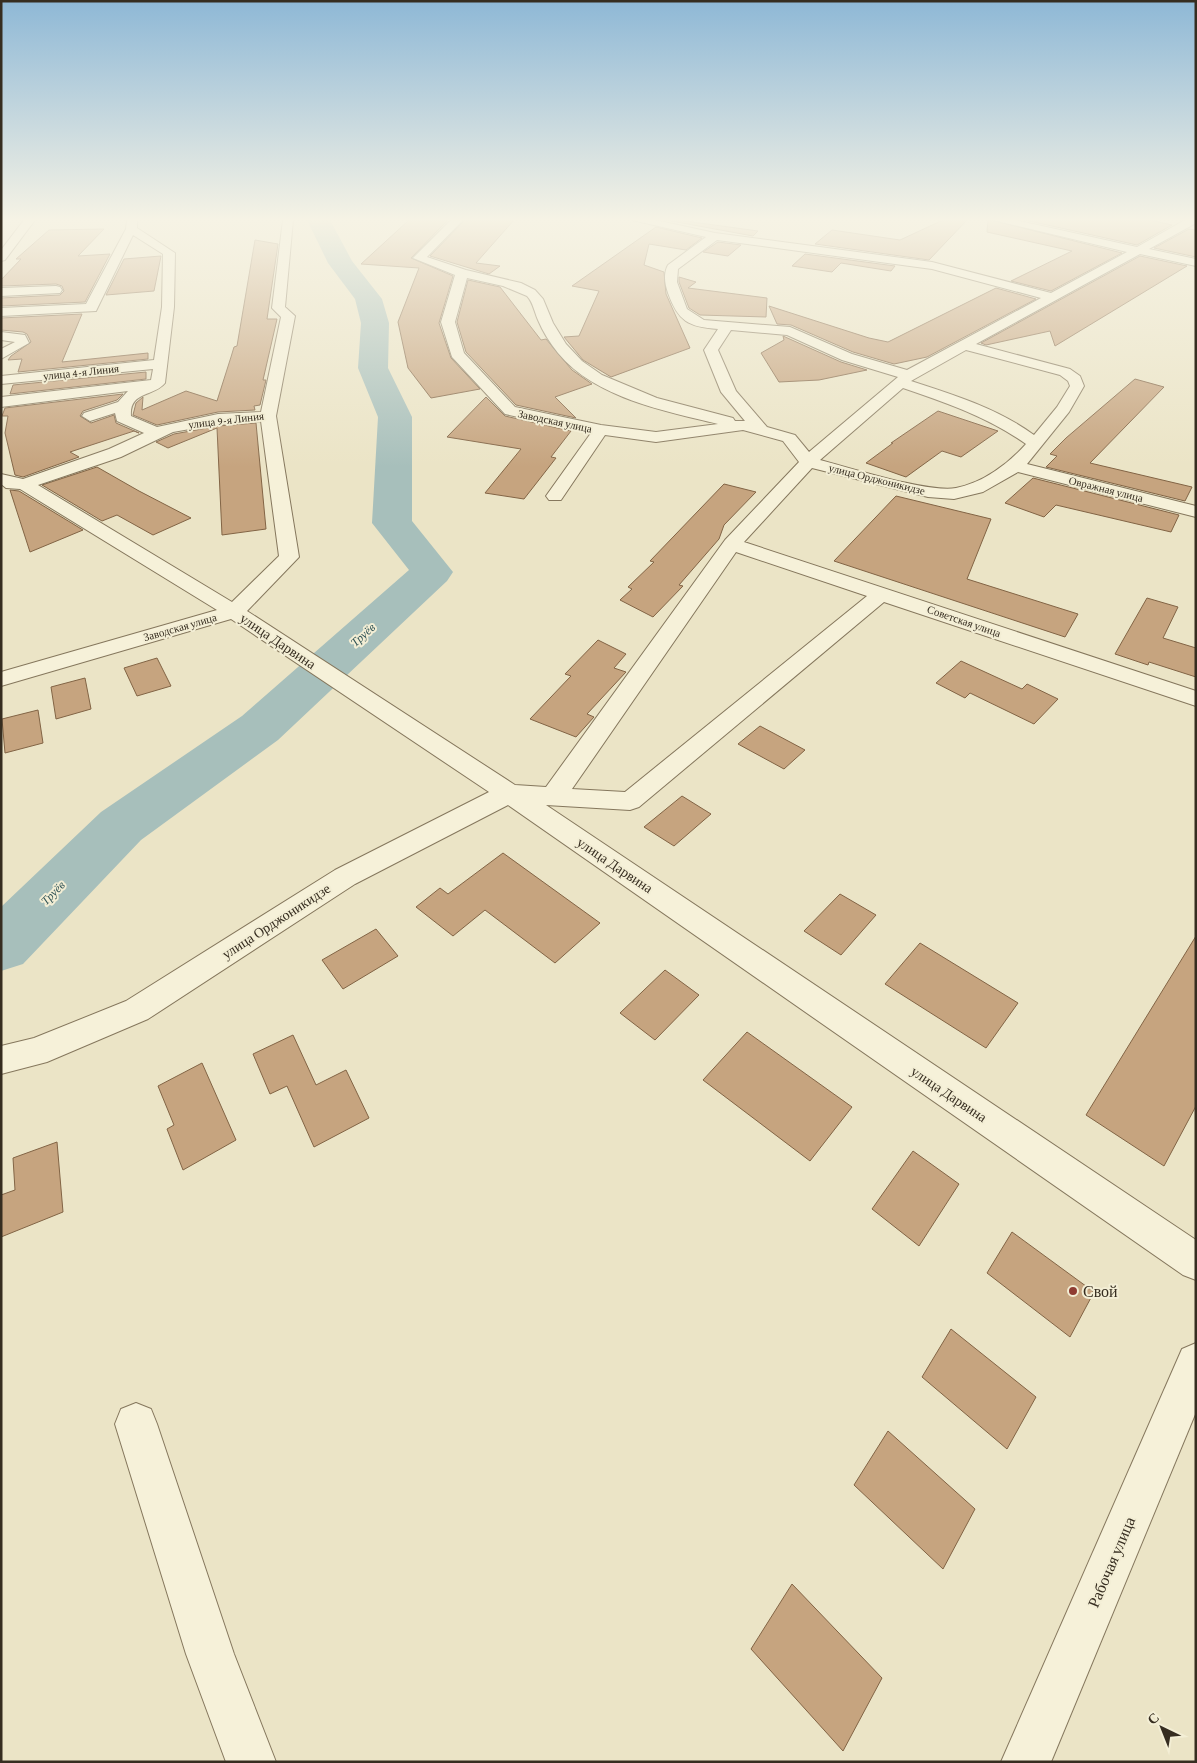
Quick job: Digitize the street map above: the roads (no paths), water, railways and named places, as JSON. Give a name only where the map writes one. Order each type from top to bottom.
[{"type":"street","points":[[1,312],[91,308],[94,302]]},
{"type":"street","points":[[159,434],[123,418],[126,400],[140,390],[158,383],[168,302]]},
{"type":"street","name":"улица 9-я Линия","points":[[24,484],[115,453],[169,428],[243,416],[268,416],[288,316],[278,308],[279,302]]},
{"type":"street","name":"Заводская улица","points":[[454,302],[448,322],[457,354],[510,411],[600,430],[555,496]]},
{"type":"street","points":[[538,302],[554,338],[581,367],[619,388],[686,412],[789,438],[808,462]]},
{"type":"street","points":[[678,302],[681,311],[702,324],[790,331],[848,357],[1007,422],[1035,443]]},
{"type":"street","name":"улица Орджоникидзе","points":[[552,797],[732,544],[808,462],[904,379],[1043,302]]},
{"type":"street","points":[[728,326],[712,350],[729,392],[761,430]]},
{"type":"street","points":[[1,336],[20,338],[22,343],[1,355]]},
{"type":"street","name":"улица Орджоникидзе","points":[[808,462],[928,492],[954,494],[977,488],[1016,466],[1064,409],[1076,386],[1075,379],[1065,372],[964,345]]},
{"type":"street","name":"улица 4-я Линия","points":[[1,380],[161,364]]},
{"type":"street","name":"улица 4-я Линия","points":[[1,402],[158,383]]},
{"type":"street","points":[[90,416],[124,405]]},
{"type":"street","name":"Заводская улица","points":[[1,679],[234,612],[290,557],[268,416]]},
{"type":"street","points":[[600,430],[656,437],[743,425]]},
{"type":"street","name":"Овражная улица","points":[[1016,466],[1196,512]]},
{"type":"street","points":[[1,479],[24,484]]},
{"type":"street","points":[[1,484],[24,484]]},
{"type":"street","name":"улица Дарвина","points":[[24,484],[234,612],[509,793],[1196,1262]]},
{"type":"street","name":"Советская улица","points":[[732,544],[1196,699]]},
{"type":"street","points":[[509,793],[630,801],[881,594]]},
{"type":"street","name":"улица Орджоникидзе","points":[[1,1060],[36,1052],[137,1010],[344,877],[509,793]]},
{"type":"street","name":"Рабочая улица","points":[[1026,1762],[1196,1363]]},
{"type":"street","points":[[136,1424],[210,1654],[251,1762]]},
{"type":"waterway","name":"Труёв","points":[[1,946],[121,826],[260,728],[432,572],[392,523],[395,417],[373,368],[375,323],[369,302]]},
{"type":"place","name":"Свой","points":[[1073,1291]]}]
